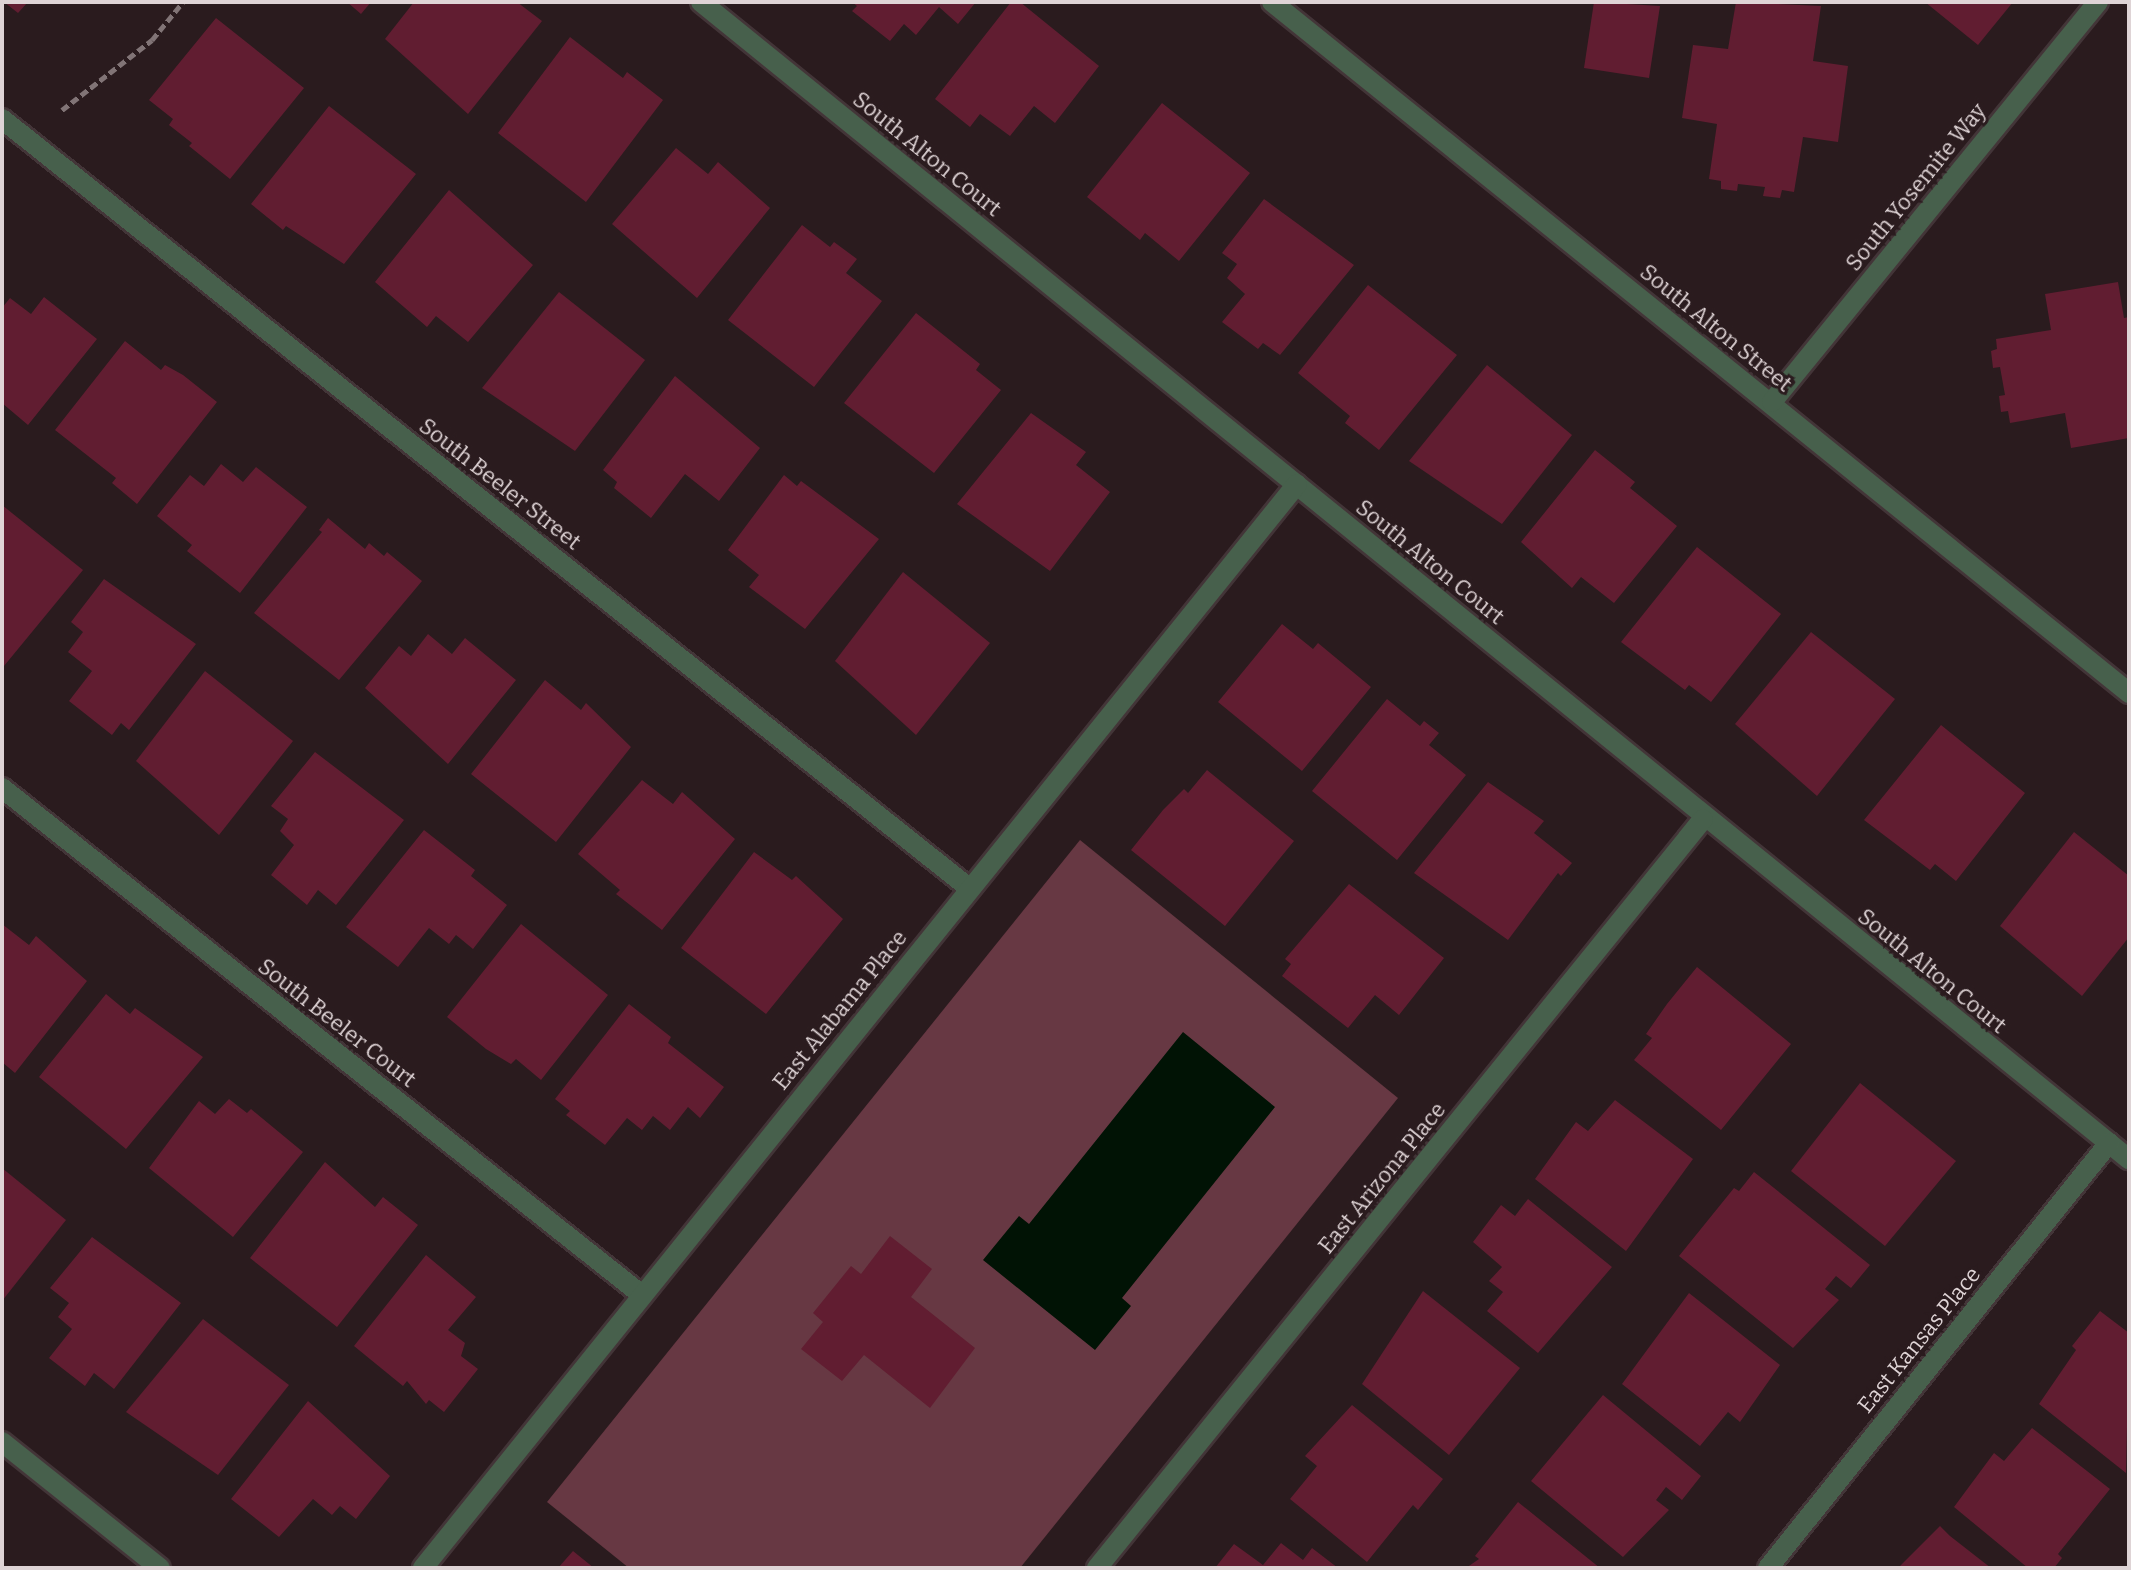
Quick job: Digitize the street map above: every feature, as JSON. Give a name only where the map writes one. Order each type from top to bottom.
[{"type":"street","name":"South Alton Court","points":[[701,2],[1297,484],[1703,819],[2129,1159]]},
{"type":"street","name":"South Alton Street","points":[[1272,2],[1772,402],[2129,693]]},
{"type":"street","name":"South Yosemite Way","points":[[1772,402],[2098,2]]},
{"type":"street","name":"South Beeler Street","points":[[2,119],[968,887]]},
{"type":"street","name":"East Alabama Place","points":[[423,1568],[968,887],[1297,484]]},
{"type":"street","name":"South Beeler Court","points":[[2,788],[642,1295]]},
{"type":"street","name":"East Arizona Place","points":[[1097,1568],[1703,819]]},
{"type":"street","name":"East Kansas Place","points":[[1768,1568],[2109,1143]]},
{"type":"street","points":[[2,1442],[160,1568]]},
{"type":"path","points":[[33,144],[73,97],[152,40],[183,2]]},
{"type":"shaded area","points":[[1080,840],[1398,1098],[1020,1568],[629,1568],[547,1502]]},
{"type":"shaded area","points":[[1183,1032],[1275,1107],[1122,1298],[1131,1306],[1095,1350],[983,1260],[1019,1216],[1029,1224]]},
{"type":"building","points":[[4,2],[28,2],[18,13]]},
{"type":"building","points":[[347,2],[371,2],[361,14]]},
{"type":"building","points":[[414,2],[517,2],[542,21],[468,114],[385,39]]},
{"type":"building","points":[[852,2],[976,2],[958,24],[939,7],[916,35],[904,24],[890,41],[852,11],[857,6]]},
{"type":"building","points":[[1011,2],[1020,2],[1099,66],[1055,123],[1034,106],[1010,136],[980,114],[970,127],[935,99]]},
{"type":"building","points":[[1594,2],[1660,6],[1649,78],[1584,68]]},
{"type":"building","points":[[1736,2],[1821,6],[1813,61],[1848,66],[1838,142],[1803,137],[1794,192],[1782,190],[1780,198],[1763,196],[1765,187],[1738,184],[1737,191],[1721,189],[1721,181],[1709,179],[1717,124],[1682,118],[1693,45],[1728,49]]},
{"type":"building","points":[[1925,2],[2013,2],[1978,45]]},
{"type":"building","points":[[216,18],[304,88],[230,179],[189,146],[192,143],[169,125],[173,119],[149,100]]},
{"type":"building","points":[[570,37],[623,78],[627,72],[663,100],[586,202],[498,133]]},
{"type":"building","points":[[1162,103],[1250,173],[1179,261],[1145,233],[1140,240],[1087,197]]},
{"type":"building","points":[[329,106],[416,174],[344,264],[286,226],[283,230],[251,204]]},
{"type":"building","points":[[676,148],[708,174],[718,162],[770,208],[697,298],[612,224]]},
{"type":"building","points":[[449,190],[533,265],[468,342],[436,316],[427,327],[375,282]]},
{"type":"building","points":[[1264,199],[1354,265],[1280,355],[1263,343],[1258,349],[1222,322],[1245,294],[1227,278],[1237,264],[1222,253]]},
{"type":"building","points":[[802,225],[830,247],[834,242],[857,259],[846,273],[882,301],[814,387],[728,320]]},
{"type":"building","points":[[2118,282],[2124,318],[2129,317],[2129,438],[2071,448],[2065,413],[2010,423],[2008,411],[2001,412],[1999,396],[2005,395],[2000,367],[1993,368],[1991,351],[1997,349],[1996,339],[2051,330],[2045,294]]},
{"type":"building","points":[[1368,285],[1457,355],[1379,450],[1345,423],[1350,416],[1298,373]]},
{"type":"building","points":[[559,292],[645,360],[575,451],[482,388]]},
{"type":"building","points":[[44,297],[97,339],[28,425],[2,403],[2,308],[10,298],[31,314]]},
{"type":"building","points":[[916,313],[980,364],[976,370],[1001,390],[934,473],[844,403]]},
{"type":"building","points":[[125,341],[161,370],[165,365],[183,375],[217,402],[137,504],[112,483],[116,478],[55,430]]},
{"type":"building","points":[[1487,365],[1572,435],[1502,524],[1409,461]]},
{"type":"building","points":[[675,376],[760,448],[719,501],[685,474],[651,518],[614,488],[617,482],[603,470]]},
{"type":"building","points":[[1031,413],[1086,452],[1076,465],[1110,492],[1050,571],[957,504]]},
{"type":"building","points":[[1595,450],[1635,482],[1630,488],[1677,526],[1614,603],[1581,577],[1572,588],[1521,542]]},
{"type":"building","points":[[221,464],[243,482],[256,467],[307,507],[240,593],[187,551],[192,545],[157,516],[190,475],[204,486]]},
{"type":"building","points":[[784,475],[797,486],[801,481],[879,539],[805,629],[749,587],[759,575],[728,550]]},
{"type":"building","points":[[2,505],[83,570],[4,666],[2,664]]},
{"type":"building","points":[[328,518],[365,549],[369,543],[384,556],[387,552],[422,581],[339,680],[254,613],[322,532],[319,530]]},
{"type":"building","points":[[1697,547],[1781,614],[1711,702],[1689,685],[1685,690],[1621,642]]},
{"type":"building","points":[[903,572],[990,643],[916,735],[835,661]]},
{"type":"building","points":[[104,579],[196,644],[129,730],[121,723],[112,735],[69,701],[92,671],[68,652],[83,632],[71,622]]},
{"type":"building","points":[[1282,624],[1313,649],[1318,643],[1371,687],[1302,771],[1218,702]]},
{"type":"building","points":[[1811,632],[1895,699],[1817,796],[1735,724]]},
{"type":"building","points":[[428,634],[452,654],[465,638],[516,680],[448,764],[365,688],[399,646],[411,656]]},
{"type":"building","points":[[205,671],[293,741],[219,835],[136,761]]},
{"type":"building","points":[[545,680],[581,710],[586,703],[631,747],[556,842],[471,774]]},
{"type":"building","points":[[1387,699],[1420,726],[1424,721],[1439,733],[1429,745],[1466,775],[1397,860],[1312,791]]},
{"type":"building","points":[[1941,725],[2025,793],[1956,881],[1935,864],[1930,870],[1864,820]]},
{"type":"building","points":[[315,752],[404,820],[336,905],[318,890],[307,905],[271,875],[294,845],[280,831],[288,819],[271,806]]},
{"type":"building","points":[[1207,770],[1294,841],[1225,926],[1131,850],[1163,810],[1184,789],[1188,793]]},
{"type":"building","points":[[642,780],[673,804],[682,792],[735,839],[662,930],[616,894],[620,890],[578,854]]},
{"type":"building","points":[[1488,782],[1544,821],[1534,833],[1572,863],[1561,876],[1558,873],[1508,940],[1414,873]]},
{"type":"building","points":[[424,830],[475,870],[471,876],[507,905],[473,949],[456,935],[449,944],[429,928],[398,967],[346,927]]},
{"type":"building","points":[[2074,832],[2129,876],[2129,937],[2082,996],[2000,926]]},
{"type":"building","points":[[754,852],[792,880],[796,876],[843,919],[766,1014],[681,948]]},
{"type":"building","points":[[1349,884],[1444,958],[1399,1015],[1375,995],[1348,1028],[1282,976],[1291,964],[1285,959]]},
{"type":"building","points":[[2,924],[29,945],[36,936],[87,981],[15,1073],[2,1062]]},
{"type":"building","points":[[521,924],[608,995],[541,1080],[516,1059],[511,1064],[486,1049],[447,1017]]},
{"type":"building","points":[[1697,967],[1791,1044],[1721,1130],[1634,1060],[1652,1038],[1646,1034]]},
{"type":"building","points":[[106,994],[130,1014],[135,1008],[203,1057],[126,1149],[39,1077]]},
{"type":"building","points":[[629,1004],[671,1037],[668,1043],[724,1087],[700,1118],[688,1107],[670,1130],[653,1116],[642,1130],[627,1118],[605,1145],[566,1115],[570,1111],[555,1099]]},
{"type":"building","points":[[1860,1083],[1956,1161],[1885,1246],[1791,1171]]},
{"type":"building","points":[[229,1099],[247,1113],[251,1109],[303,1152],[233,1237],[149,1168],[199,1101],[215,1114]]},
{"type":"building","points":[[1615,1100],[1693,1159],[1626,1251],[1535,1179],[1576,1122],[1588,1131]]},
{"type":"building","points":[[325,1162],[375,1207],[383,1197],[418,1225],[337,1327],[250,1258]]},
{"type":"building","points":[[2,1168],[66,1220],[2,1301]]},
{"type":"building","points":[[1754,1172],[1870,1265],[1851,1288],[1836,1276],[1825,1289],[1839,1300],[1793,1348],[1679,1256],[1734,1188],[1739,1191]]},
{"type":"building","points":[[1528,1199],[1612,1267],[1538,1353],[1487,1311],[1503,1292],[1489,1281],[1502,1267],[1473,1242],[1501,1205],[1515,1216]]},
{"type":"building","points":[[890,1236],[932,1269],[911,1297],[975,1348],[930,1408],[864,1355],[842,1381],[801,1349],[823,1322],[813,1313],[851,1266],[861,1274]]},
{"type":"building","points":[[92,1237],[181,1303],[114,1389],[94,1373],[85,1386],[49,1358],[72,1329],[58,1317],[69,1303],[50,1288]]},
{"type":"building","points":[[426,1255],[476,1297],[448,1330],[465,1343],[461,1356],[478,1369],[444,1412],[429,1400],[426,1404],[407,1381],[403,1386],[354,1346]]},
{"type":"building","points":[[1423,1291],[1520,1368],[1449,1455],[1362,1384]]},
{"type":"building","points":[[1689,1293],[1780,1365],[1740,1422],[1728,1412],[1700,1446],[1622,1384]]},
{"type":"building","points":[[2100,1311],[2129,1333],[2126,1473],[2039,1404],[2076,1350],[2072,1346]]},
{"type":"building","points":[[203,1319],[289,1385],[218,1475],[126,1412]]},
{"type":"building","points":[[1603,1395],[1701,1476],[1682,1500],[1666,1487],[1656,1500],[1669,1510],[1623,1557],[1531,1481]]},
{"type":"building","points":[[308,1401],[390,1476],[356,1519],[340,1506],[332,1515],[313,1499],[279,1537],[231,1499]]},
{"type":"building","points":[[1352,1405],[1443,1479],[1418,1510],[1413,1505],[1367,1562],[1290,1499],[1317,1466],[1305,1456]]},
{"type":"building","points":[[2032,1428],[2110,1489],[2058,1554],[2062,1558],[2054,1568],[2028,1568],[1954,1507],[1994,1453],[2004,1461]]},
{"type":"building","points":[[1518,1502],[1600,1568],[1466,1568],[1479,1559],[1475,1556]]},
{"type":"building","points":[[1940,1526],[1950,1536],[1991,1568],[1898,1568]]},
{"type":"building","points":[[1281,1543],[1303,1560],[1312,1548],[1338,1568],[1215,1568],[1234,1544],[1263,1565]]},
{"type":"building","points":[[573,1551],[594,1568],[558,1568]]}]
